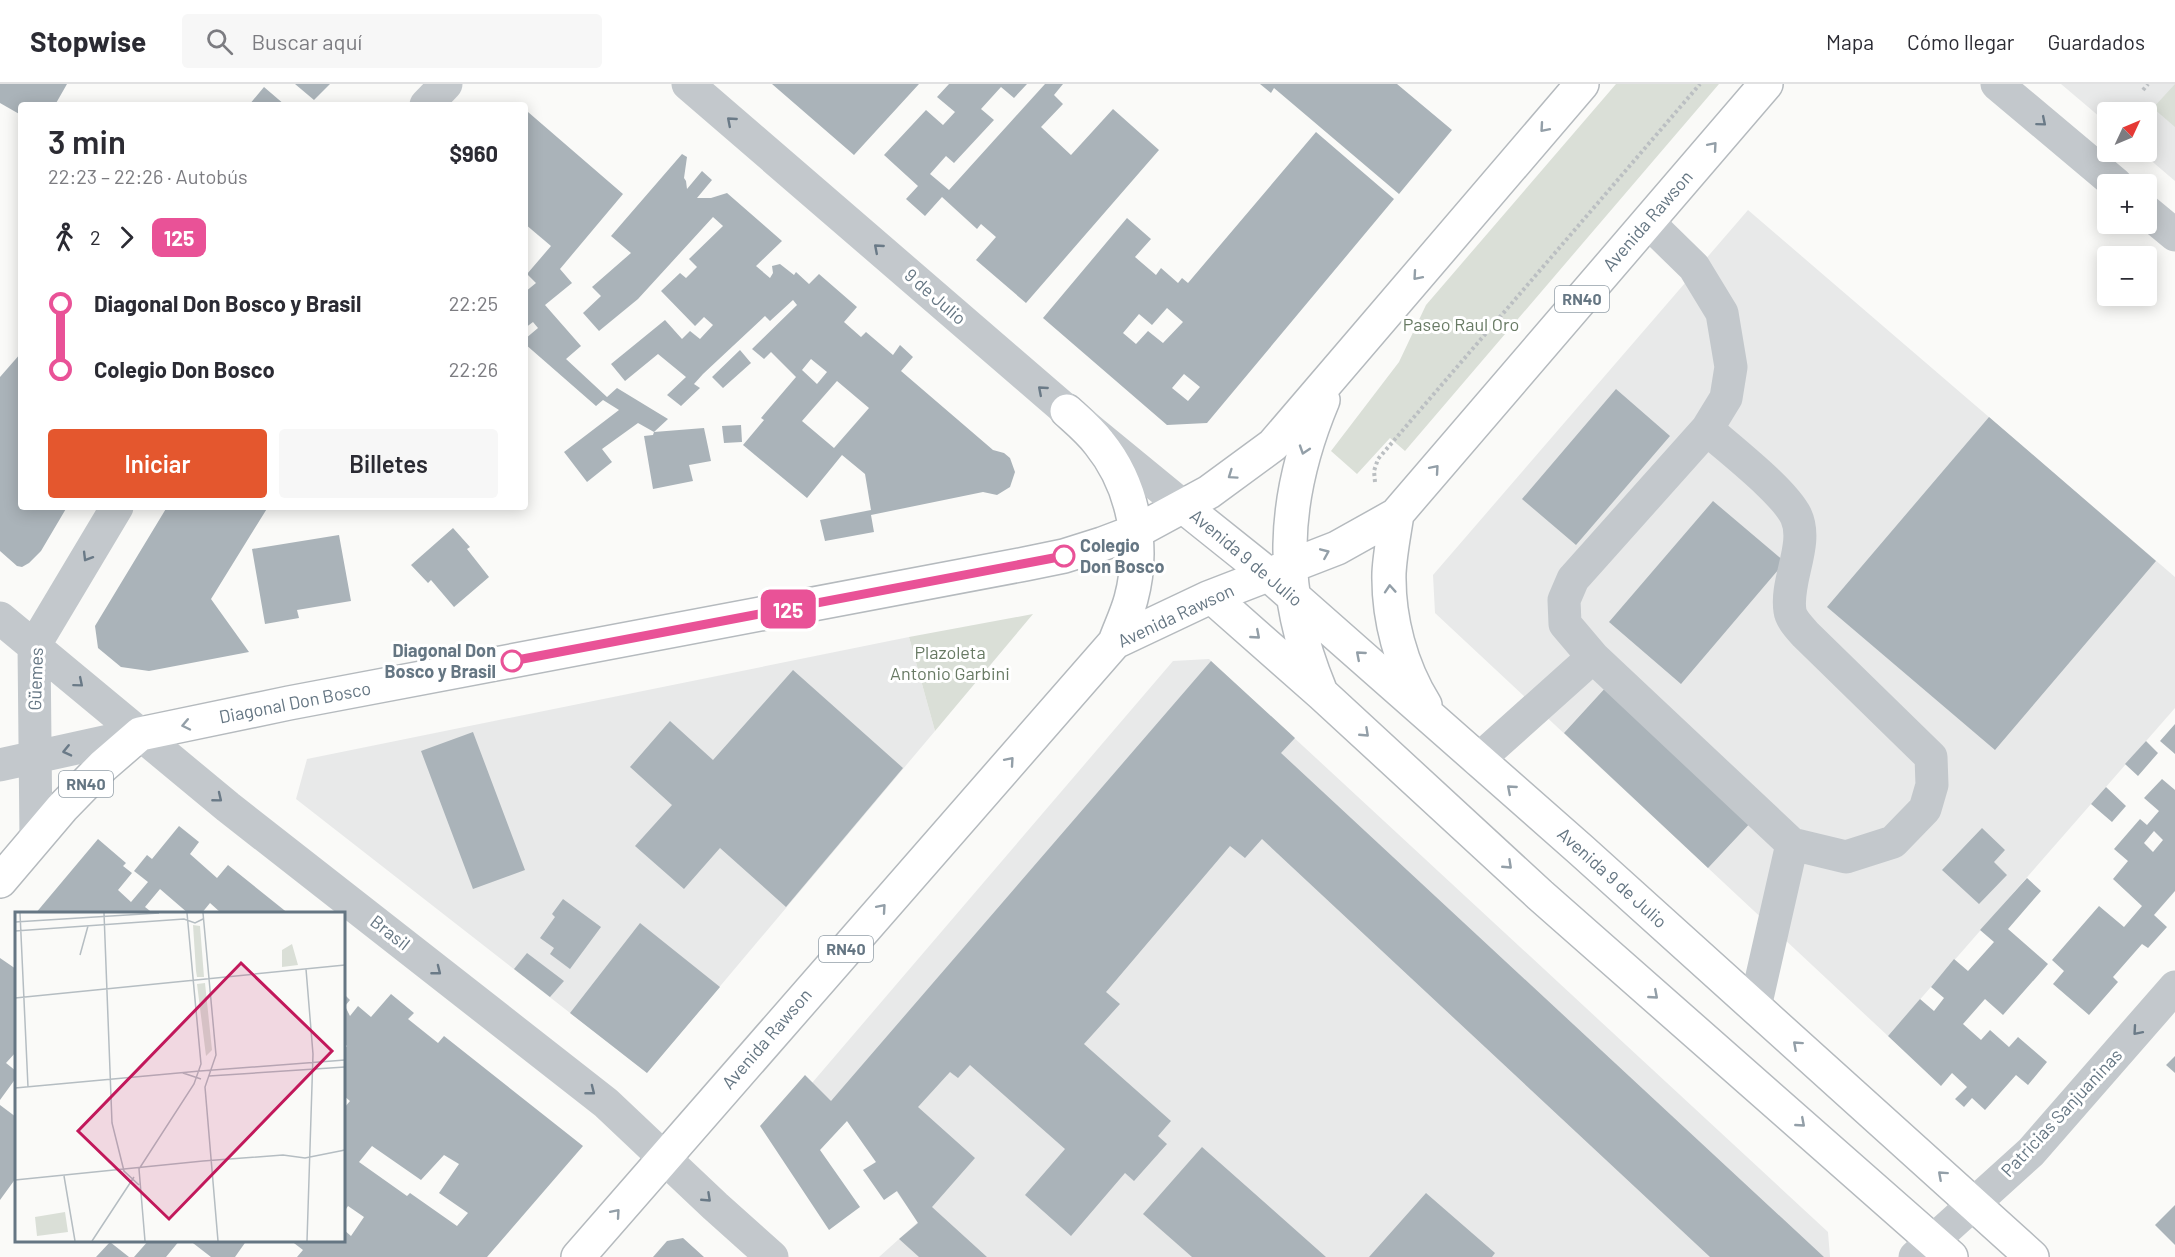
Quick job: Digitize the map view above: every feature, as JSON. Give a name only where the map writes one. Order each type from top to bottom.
[{"type":"main road","name":"RN40","points":[[1184,507],[1273,445],[1582,84]]},
{"type":"main road","name":"Avenida Rawson","points":[[578,1257],[1114,642],[1212,597],[1284,580],[1397,514],[1766,84]]},
{"type":"main road","points":[[1322,694],[1301,637],[1284,580],[1301,457],[1323,399],[1346,359]]},
{"type":"main road","points":[[1067,411],[1100,444],[1113,463],[1131,506],[1137,552],[1133,587],[1124,620],[1114,642]]},
{"type":"main road","name":"Diagonal Don Bosco","points":[[140,734],[301,701],[1064,556],[1136,531],[1184,507]]},
{"type":"main road","name":"Avenida 9 de Julio","points":[[1184,507],[1284,580],[1435,722],[2032,1257]]},
{"type":"main road","points":[[1397,514],[1389,575],[1396,636],[1417,693],[1435,722]]},
{"type":"main road","points":[[1212,597],[1322,694],[1933,1251]]},
{"type":"main road","name":"RN40","points":[[0,881],[36,837],[103,766],[140,734]]},
{"type":"street","points":[[429,102],[446,84]]},
{"type":"street","name":"9 de Julio","points":[[688,84],[1067,411],[1184,507]]},
{"type":"street","points":[[1997,84],[2104,174]]},
{"type":"street","points":[[2157,220],[2175,235]]},
{"type":"street","points":[[1648,222],[1694,267],[1722,313],[1731,367],[1726,398],[1707,429],[1573,579],[1564,600],[1565,624],[1593,657],[1792,844],[1846,857],[1893,842],[1925,809],[1932,785],[1931,757],[1805,634],[1790,613],[1791,578],[1800,540],[1796,516],[1776,491],[1707,429]]},
{"type":"street","name":"Güemes","points":[[36,837],[34,646],[115,510]]},
{"type":"street","name":"Brasil","points":[[0,618],[228,807],[606,1102],[772,1257]]},
{"type":"street","points":[[1478,760],[1593,657]]},
{"type":"street","name":"Diagonal Don Bosco","points":[[0,765],[140,734]]},
{"type":"street","points":[[1755,1007],[1792,844]]},
{"type":"street","name":"Patricias Sanjuaninas","points":[[1933,1251],[1974,1203],[2031,1152],[2175,987]]},
{"type":"path","points":[[1397,514],[1376,484],[1374,471],[1378,459],[1700,84]]},
{"type":"path","points":[[2143,90],[2148,84]]},
{"type":"shaded area","points":[[2061,84],[2175,84],[2175,181],[2153,162],[2157,162],[2157,102],[2097,102],[2097,115]]},
{"type":"shaded area","points":[[1748,210],[2175,577],[2175,708],[1888,1036],[1435,613],[1433,575]]},
{"type":"shaded area","points":[[909,637],[935,731],[647,1073],[296,799],[307,759]]},
{"type":"shaded area","points":[[1209,659],[1828,1232],[1830,1257],[879,1257],[918,1222],[847,1121],[812,1083],[1173,661]]},
{"type":"green space","name":"Paseo Raul Oro","points":[[1616,84],[1719,84],[1405,451],[1390,438],[1357,474],[1331,451],[1399,362],[1426,305]]},
{"type":"green space","points":[[2175,84],[2175,127],[2157,111],[2157,104]]},
{"type":"green space","name":"Plazoleta Antonio Garbini","points":[[1033,614],[935,731],[909,637]]},
{"type":"building","points":[[0,84],[67,84],[57,102],[18,102],[18,113],[0,103]]},
{"type":"building","points":[[295,84],[330,84],[314,100]]},
{"type":"building","points":[[772,84],[919,84],[854,155]]},
{"type":"building","points":[[949,84],[1027,84],[1014,98],[1001,87],[981,109],[994,120],[954,163],[946,156],[930,174],[949,190],[1045,84],[1063,84],[1054,95],[1063,104],[1041,127],[1071,155],[1113,109],[1159,150],[1026,303],[976,260],[996,237],[981,224],[977,229],[942,197],[925,216],[906,199],[918,186],[884,155],[926,110],[943,125],[955,112],[937,97]]},
{"type":"building","points":[[1260,84],[1397,84],[1452,130],[1399,194],[1274,88],[1271,93]]},
{"type":"building","points":[[264,87],[282,102],[252,102]]},
{"type":"building","points":[[528,112],[623,194],[560,269],[572,283],[545,305],[581,346],[566,359],[607,397],[617,388],[668,419],[654,432],[638,423],[602,449],[612,462],[587,482],[564,452],[619,410],[603,400],[596,406],[528,347],[528,336],[538,328],[533,322],[528,326],[528,290],[536,283],[528,273],[551,246],[528,227]]},
{"type":"building","points":[[1316,132],[1394,199],[1207,423],[1167,425],[1043,318],[1127,218],[1151,239],[1135,257],[1156,275],[1161,268],[1178,283],[1182,278],[1188,283]],"holes":[[[1167,308],[1183,322],[1163,343],[1148,331],[1136,344],[1123,333],[1139,314],[1152,325]],[[1184,374],[1200,387],[1188,401],[1172,388]]]},
{"type":"building","points":[[682,154],[687,157],[684,178],[687,189],[702,171],[712,180],[697,198],[711,198],[727,193],[782,241],[756,266],[770,278],[773,273],[772,266],[780,264],[794,275],[796,272],[809,284],[819,274],[857,307],[844,322],[861,337],[866,332],[893,355],[900,345],[913,357],[901,371],[993,450],[1004,453],[1010,458],[1015,472],[1010,487],[997,495],[983,492],[871,515],[874,532],[825,541],[820,520],[871,510],[865,474],[842,455],[807,498],[743,445],[764,420],[761,418],[796,377],[771,352],[764,359],[752,349],[797,305],[793,300],[770,321],[765,316],[703,374],[694,384],[700,388],[681,406],[667,395],[686,377],[658,354],[625,381],[611,364],[665,320],[682,339],[690,331],[700,339],[713,325],[704,317],[695,326],[661,291],[680,273],[686,278],[697,267],[689,259],[723,226],[713,217],[638,299],[599,331],[583,313],[601,296],[592,287],[631,253],[611,236]],"holes":[[[811,359],[827,372],[817,384],[802,370]],[[837,381],[869,408],[834,448],[802,421]]]},
{"type":"building","points":[[740,350],[751,363],[723,388],[712,377]]},
{"type":"building","points":[[18,356],[18,510],[65,510],[41,551],[22,567],[17,566],[0,551],[0,377]]},
{"type":"building","points":[[1616,389],[1670,436],[1576,545],[1522,499]]},
{"type":"building","points":[[1989,417],[2156,561],[1995,750],[1827,607]]},
{"type":"building","points":[[741,425],[742,442],[724,443],[722,426]]},
{"type":"building","points":[[704,428],[711,461],[689,465],[693,481],[653,489],[644,436],[653,435],[654,432]]},
{"type":"building","points":[[1713,501],[1785,562],[1681,684],[1609,622]]},
{"type":"building","points":[[165,510],[266,510],[211,599],[249,652],[149,671],[121,667],[98,648],[95,626]]},
{"type":"building","points":[[453,528],[470,547],[467,549],[489,577],[454,607],[431,580],[428,583],[411,565]]},
{"type":"building","points":[[339,535],[351,601],[297,610],[299,618],[265,624],[252,549]]},
{"type":"building","points":[[1211,661],[1295,738],[1281,753],[1824,1257],[1710,1257],[1262,839],[1245,858],[1230,846],[1106,992],[1120,1004],[1084,1044],[1171,1121],[1158,1136],[1167,1144],[1134,1181],[1125,1173],[1071,1236],[1025,1195],[1065,1149],[970,1065],[958,1078],[950,1072],[918,1107],[975,1158],[932,1207],[987,1257],[919,1257],[899,1239],[918,1223],[897,1191],[884,1200],[863,1170],[876,1162],[847,1121],[820,1150],[860,1207],[829,1230],[760,1126],[805,1075],[831,1101]]},
{"type":"building","points":[[793,670],[903,768],[786,907],[720,848],[684,889],[635,846],[672,805],[630,767],[670,721],[713,760]]},
{"type":"building","points":[[1608,685],[1754,819],[1708,868],[1564,733]]},
{"type":"building","points":[[2175,724],[2175,754],[2160,741]]},
{"type":"building","points":[[473,732],[525,870],[473,889],[421,751]]},
{"type":"building","points":[[2146,741],[2158,753],[2138,776],[2125,764]]},
{"type":"building","points":[[2162,779],[2175,790],[2175,891],[2154,915],[2167,927],[2148,948],[2142,944],[2113,977],[2118,982],[2089,1015],[2053,984],[2064,971],[2052,960],[2099,906],[2124,927],[2142,906],[2113,879],[2128,861],[2114,849],[2140,819],[2147,825],[2159,811],[2144,798]],"holes":[[[2154,831],[2163,840],[2153,852],[2144,843]]]},
{"type":"building","points":[[2106,787],[2126,806],[2112,822],[2091,804]]},
{"type":"building","points":[[179,826],[199,842],[190,854],[217,878],[228,865],[287,912],[220,912],[210,903],[203,912],[187,912],[160,889],[145,907],[151,912],[37,912],[98,839],[126,863],[123,866],[132,873],[118,890],[131,902],[148,882],[134,871],[147,855],[152,859]]},
{"type":"building","points":[[1982,828],[2005,850],[1994,862],[2007,875],[1979,904],[1942,870]]},
{"type":"building","points":[[2027,878],[2041,891],[2008,929],[2048,964],[2003,1015],[1985,999],[1963,1024],[1981,1040],[1990,1030],[2009,1047],[2018,1037],[2047,1062],[2028,1085],[2016,1075],[1985,1110],[1972,1098],[1964,1107],[1955,1099],[1967,1087],[1952,1073],[1941,1086],[1888,1036],[1920,999],[1934,1011],[1944,998],[1931,987],[1954,959],[1968,971],[1994,942],[1980,930]]},
{"type":"building","points":[[563,899],[601,927],[570,969],[550,954],[554,948],[540,938],[555,917],[552,914]]},
{"type":"building","points":[[640,923],[720,987],[647,1073],[570,1013]]},
{"type":"building","points":[[527,953],[564,981],[550,997],[514,969]]},
{"type":"building","points":[[0,958],[15,968],[15,1053],[6,1063],[15,1070],[15,1079],[0,1100]]},
{"type":"building","points":[[391,994],[414,1013],[408,1019],[438,1043],[444,1036],[583,1146],[487,1257],[297,1257],[303,1250],[293,1242],[345,1242],[345,1231],[351,1236],[364,1217],[348,1206],[345,1210],[345,1107],[350,1101],[345,1097],[345,1049],[347,1046],[345,1044],[345,1006],[350,1016],[358,1006],[371,1017]],"holes":[[[372,1146],[421,1180],[444,1155],[459,1164],[439,1193],[468,1213],[457,1226],[410,1193],[407,1196],[359,1162]]]},
{"type":"building","points":[[345,995],[350,1000],[345,1006]]},
{"type":"building","points":[[2175,1056],[2175,1073],[2166,1065]]},
{"type":"building","points":[[0,1105],[15,1116],[15,1179],[0,1200]]},
{"type":"building","points":[[1202,1147],[1326,1257],[1192,1257],[1143,1214]]},
{"type":"building","points":[[1426,1193],[1495,1253],[1492,1257],[1369,1257]]},
{"type":"building","points":[[2175,1205],[2175,1245],[2155,1225]]},
{"type":"building","points":[[683,1238],[704,1257],[653,1257],[667,1241]]},
{"type":"building","points":[[110,1242],[129,1257],[96,1257]]},
{"type":"building","points":[[147,1242],[178,1242],[166,1257],[134,1257]]},
{"type":"building","points":[[192,1242],[246,1242],[235,1257],[211,1257]]},
{"type":"bus line","name":"125","points":[[512,661],[1064,556]]},
{"type":"place","name":"Colegio Don Bosco","points":[[1064,556]]},
{"type":"place","name":"Diagonal Don Bosco y Brasil","points":[[512,661]]}]
